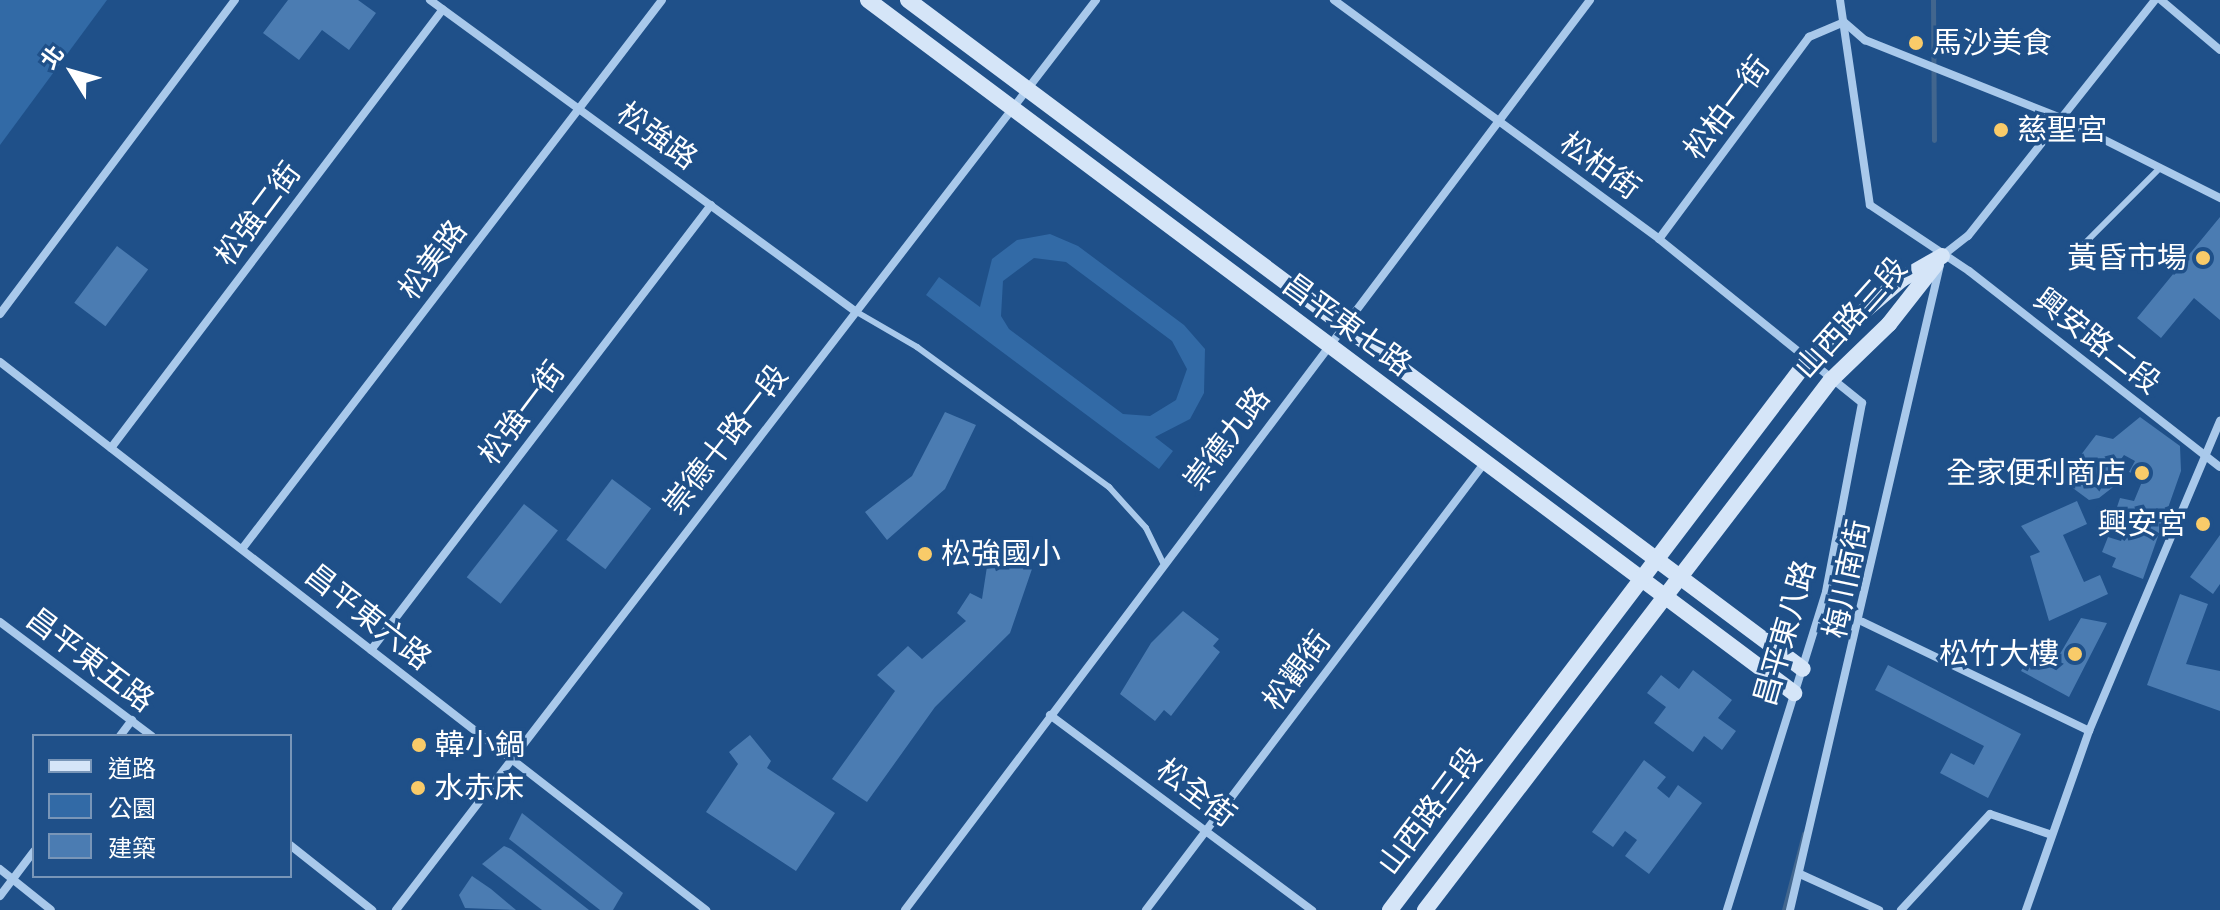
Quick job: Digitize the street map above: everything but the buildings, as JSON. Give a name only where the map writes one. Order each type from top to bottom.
[{"type":"street","points":[[0,314],[235,0]]},
{"type":"street","name":"松強路","points":[[430,0],[855,311]]},
{"type":"street","name":"松美路","points":[[242,549],[662,0]]},
{"type":"street","name":"昌平東七路","points":[[868,0],[1327,347],[1643,576],[1794,693]]},
{"type":"street","name":"昌平東七路","points":[[908,0],[1343,329],[1803,669]]},
{"type":"street","name":"崇德十路一段","points":[[396,910],[1096,0]]},
{"type":"street","name":"松柏街","points":[[1334,0],[1347,4],[1497,122],[1659,239],[1811,356],[1831,380]]},
{"type":"street","name":"崇德九路","points":[[905,910],[1163,563],[1590,0]]},
{"type":"street","points":[[1840,0],[1870,205],[1942,256],[1968,236],[2158,0],[2220,50]]},
{"type":"street","name":"松強二街","points":[[111,448],[443,9]]},
{"type":"street","points":[[1844,22],[1865,40],[2061,118],[2220,198]]},
{"type":"street","name":"松柏一街","points":[[1659,239],[1809,37],[1824,24],[1844,22]]},
{"type":"street","name":"松強一街","points":[[371,650],[711,205]]},
{"type":"street","name":"山西路三段","points":[[1390,910],[1811,356],[1902,279],[1942,256]]},
{"type":"street","name":"山西路三段","points":[[1425,910],[1831,380],[1889,324],[1942,256]]},
{"type":"street","name":"興安路二段","points":[[1942,256],[2220,467]]},
{"type":"street","name":"梅川南街","points":[[1790,910],[1863,622],[1942,256]]},
{"type":"street","name":"昌平東六路","points":[[0,362],[706,910]]},
{"type":"street","name":"昌平東八路","points":[[1727,910],[1826,592],[1862,403],[1831,380]]},
{"type":"street","points":[[2026,910],[2089,731],[2220,421]]},
{"type":"street","name":"松觀街","points":[[1146,910],[1486,461]]},
{"type":"street","name":"昌平東五路","points":[[0,622],[150,734]]},
{"type":"street","points":[[1863,622],[2089,731]]},
{"type":"street","name":"松全街","points":[[1050,715],[1312,910]]},
{"type":"street","points":[[122,734],[132,720]]},
{"type":"street","points":[[1901,910],[1990,814],[2052,835]]},
{"type":"street","points":[[292,847],[372,910]]},
{"type":"street","points":[[0,896],[32,854]]},
{"type":"street","points":[[0,869],[51,910]]},
{"type":"street","points":[[1800,874],[1879,910]]},
{"type":"lane","points":[[2074,254],[2160,168]]},
{"type":"lane","points":[[855,311],[917,347],[1109,487],[1146,528],[1163,563]]},
{"type":"green space","points":[[0,0],[107,0],[0,145]]},
{"type":"green space","points":[[1050,234],[1078,246],[1184,325],[1205,349],[1204,393],[1190,419],[1155,437],[1173,451],[1159,469],[926,295],[939,277],[980,307],[992,259],[1017,240]],"holes":[[[1034,258],[1066,262],[1172,341],[1187,369],[1176,400],[1150,416],[1123,414],[1009,329],[1001,316],[1003,281]]]},
{"type":"waterway","points":[[1933,0],[1934,140]]},
{"type":"waterway","points":[[1784,910],[1804,834]]},
{"type":"place","name":"馬沙美食","points":[[1916,43]]},
{"type":"place","name":"慈聖宮","points":[[2001,130]]},
{"type":"place","name":"黃昏市場","points":[[2203,258]]},
{"type":"place","name":"全家便利商店","points":[[2142,473]]},
{"type":"place","name":"興安宮","points":[[2203,524]]},
{"type":"place","name":"松強國小","points":[[925,554]]},
{"type":"place","name":"松竹大樓","points":[[2075,654]]},
{"type":"place","name":"韓小鍋","points":[[419,745]]},
{"type":"place","name":"水赤床","points":[[418,788]]}]
